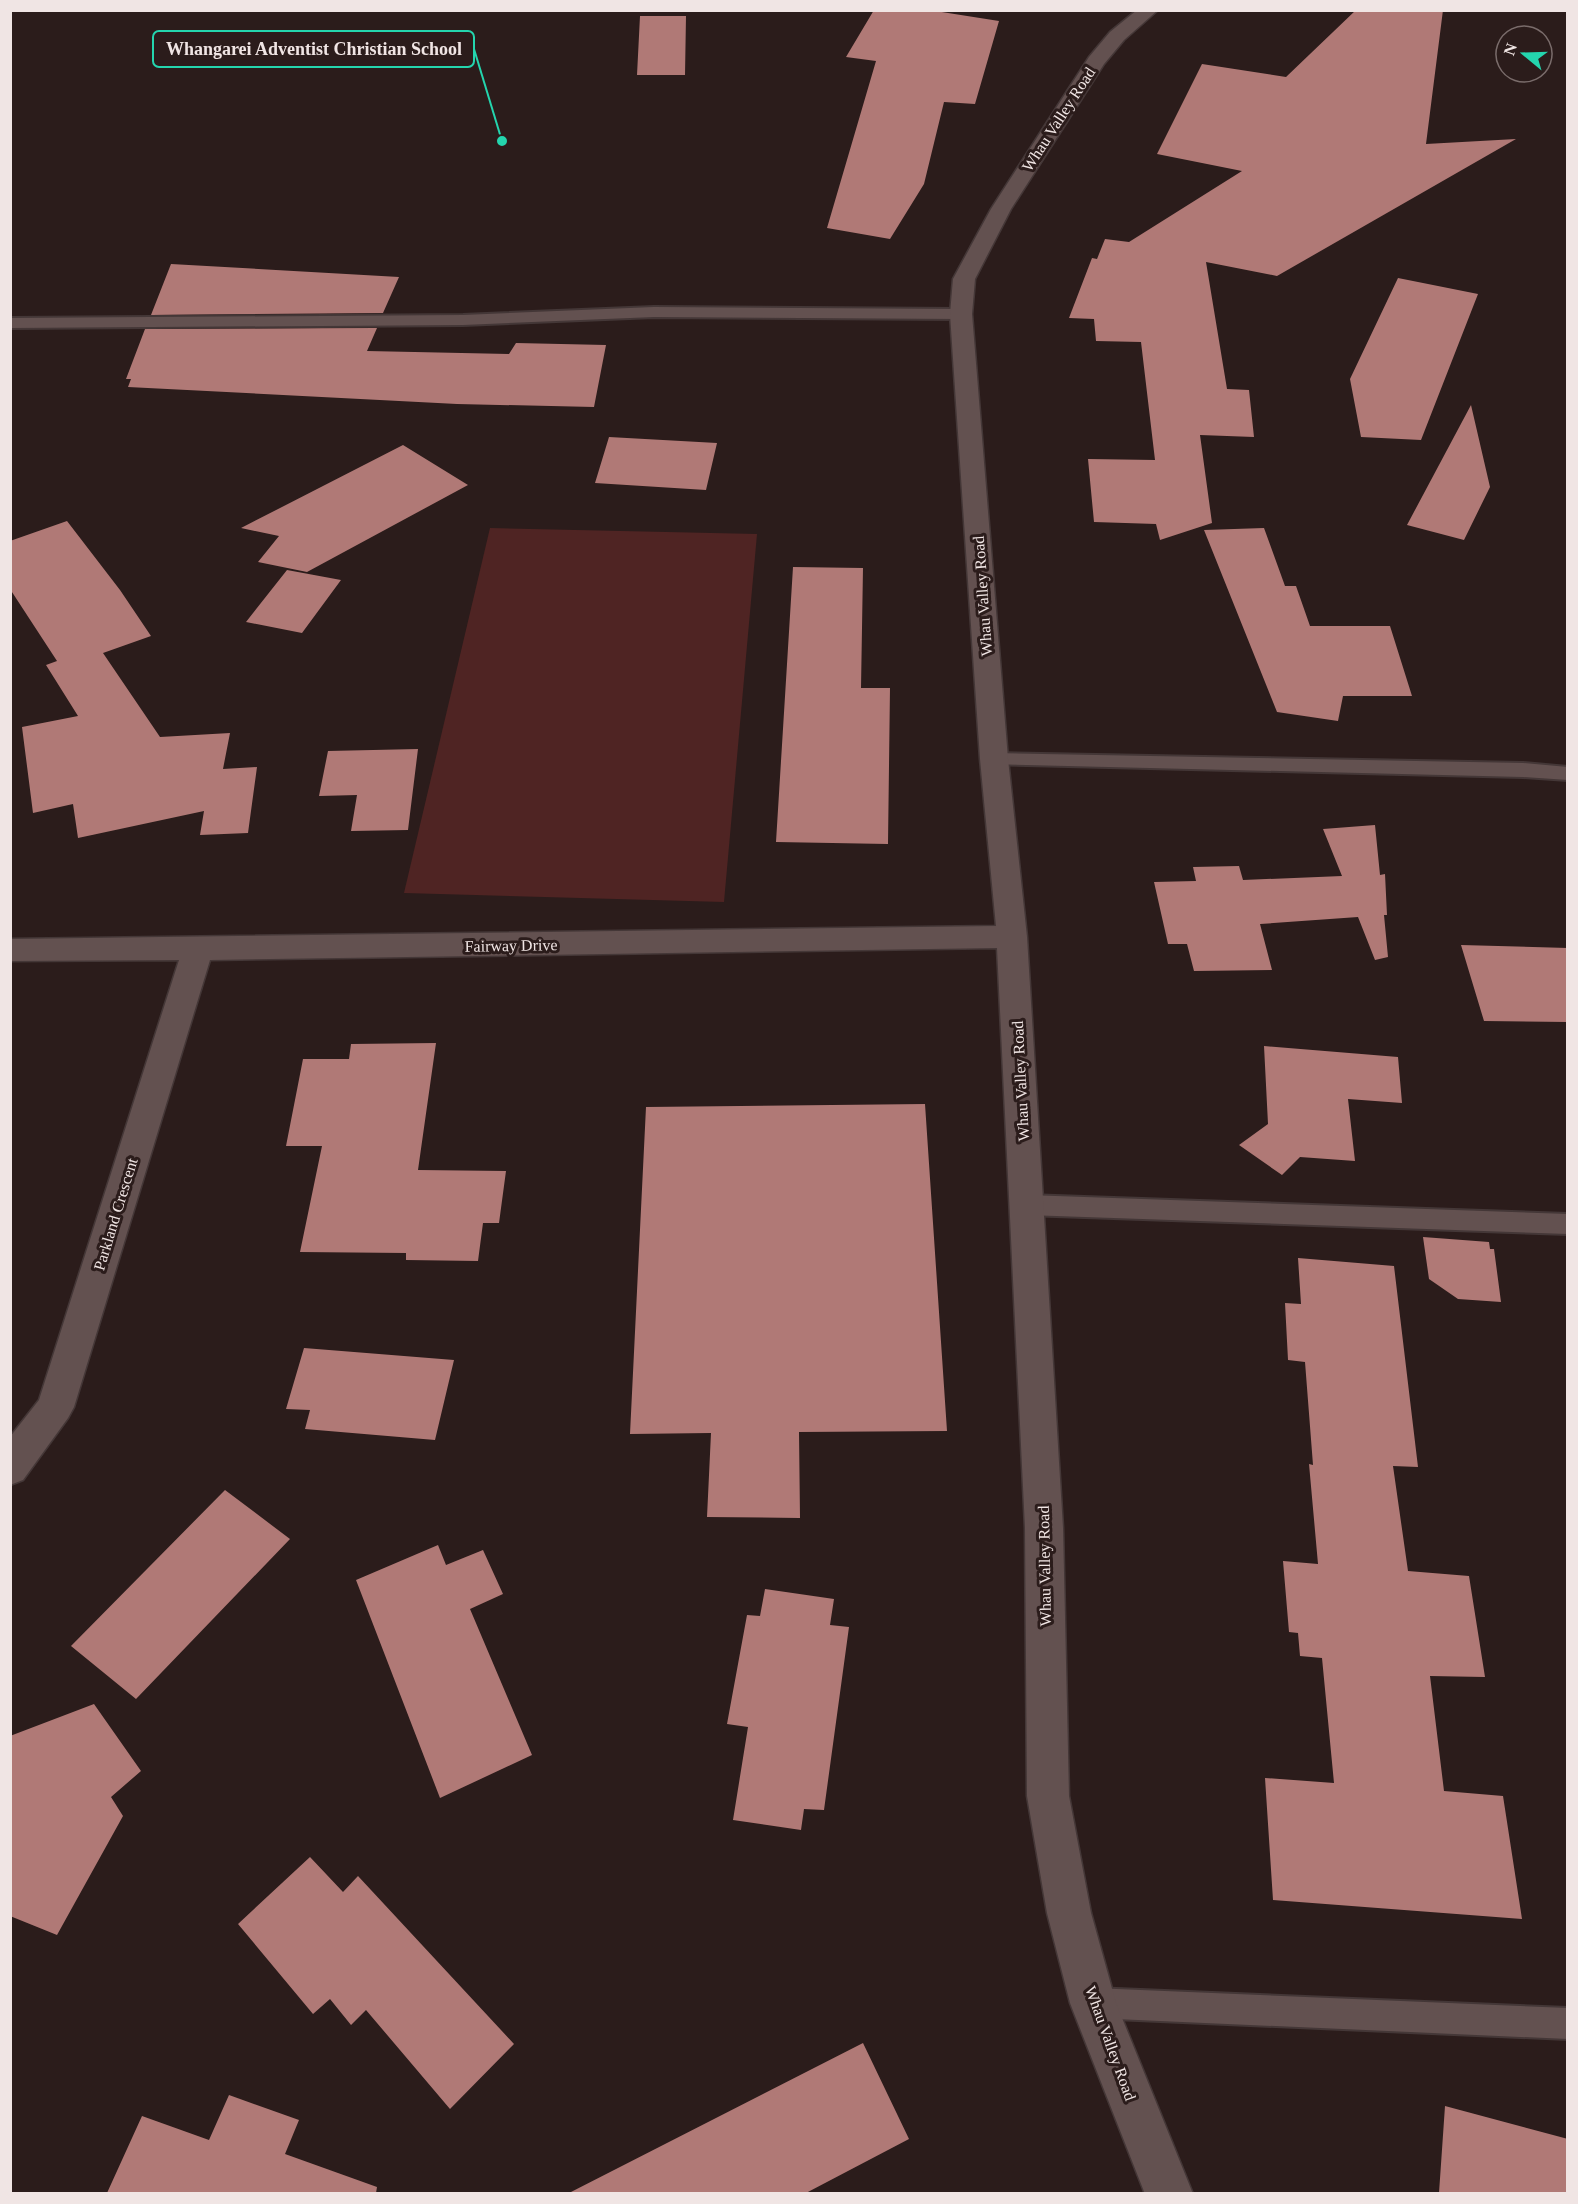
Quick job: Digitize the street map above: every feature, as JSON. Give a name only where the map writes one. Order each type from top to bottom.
[{"type":"street","name":"Whau Valley Road","points":[[1149,10],[1117,36],[1096,61],[1001,208],[964,279],[962,314],[994,759],[1012,937],[1044,1528],[1047,1796],[1070,1913],[1093,2003],[1169,2193]]},
{"type":"street","name":"Fairway Drive","points":[[10,950],[1012,937]]},
{"type":"street","name":"Parkland Crescent","points":[[10,1468],[55,1407],[198,949]]},
{"type":"lane","points":[[10,323],[463,320],[654,312],[962,314]]},
{"type":"lane","points":[[994,759],[1523,770],[1568,774]]},
{"type":"lane","points":[[1027,1205],[1568,1224]]},
{"type":"lane","points":[[1093,2003],[1568,2024]]},
{"type":"shaded area","points":[[490,528],[757,534],[724,902],[404,893]]},
{"type":"building","points":[[874,10],[929,10],[999,21],[975,104],[944,102],[924,184],[890,239],[827,228],[876,61],[846,57]]},
{"type":"building","points":[[1356,10],[1443,10],[1426,144],[1516,139],[1277,276],[1206,262],[1227,389],[1249,390],[1254,437],[1200,435],[1212,523],[1160,540],[1156,524],[1094,522],[1088,459],[1155,460],[1141,342],[1096,341],[1094,319],[1069,318],[1092,258],[1097,259],[1105,239],[1129,242],[1242,171],[1157,154],[1202,64],[1286,77]]},
{"type":"building","points":[[640,16],[686,16],[685,75],[637,75]]},
{"type":"building","points":[[171,264],[399,277],[383,313],[151,315]]},
{"type":"building","points":[[1398,278],[1478,294],[1421,440],[1361,437],[1350,379]]},
{"type":"building","points":[[377,328],[367,351],[509,354],[516,343],[606,345],[594,407],[457,404],[128,387],[131,379],[126,379],[145,329]]},
{"type":"building","points":[[1471,405],[1490,487],[1464,540],[1407,525]]},
{"type":"building","points":[[609,437],[717,443],[706,490],[595,483]]},
{"type":"building","points":[[403,445],[468,485],[307,572],[258,562],[279,536],[241,528]]},
{"type":"building","points":[[67,521],[120,590],[151,636],[103,653],[160,737],[230,733],[223,769],[257,767],[248,833],[200,835],[204,811],[78,838],[73,804],[33,813],[22,727],[78,716],[46,665],[57,661],[10,589],[10,541]]},
{"type":"building","points":[[1264,528],[1285,586],[1296,586],[1310,626],[1390,626],[1412,696],[1343,696],[1338,721],[1277,712],[1204,530]]},
{"type":"building","points":[[793,567],[863,568],[861,688],[890,688],[888,844],[776,842]]},
{"type":"building","points":[[287,570],[341,580],[302,633],[246,622]]},
{"type":"building","points":[[418,749],[408,830],[351,831],[357,795],[319,796],[328,751]]},
{"type":"building","points":[[1375,825],[1380,875],[1385,874],[1387,915],[1384,915],[1388,957],[1375,960],[1358,917],[1260,924],[1272,970],[1194,971],[1187,944],[1168,944],[1154,882],[1196,881],[1193,867],[1239,866],[1243,880],[1342,876],[1323,829]]},
{"type":"building","points":[[1461,945],[1568,948],[1568,1022],[1484,1021]]},
{"type":"building","points":[[436,1043],[418,1170],[506,1171],[499,1223],[483,1223],[478,1261],[406,1260],[406,1253],[300,1252],[322,1146],[286,1146],[303,1059],[349,1059],[351,1044]]},
{"type":"building","points":[[1264,1046],[1398,1057],[1402,1103],[1348,1099],[1355,1161],[1300,1157],[1282,1175],[1239,1145],[1268,1124]]},
{"type":"building","points":[[925,1104],[947,1431],[799,1432],[800,1518],[707,1517],[711,1433],[630,1434],[646,1107]]},
{"type":"building","points":[[1423,1237],[1489,1242],[1490,1249],[1494,1249],[1501,1302],[1458,1299],[1429,1279]]},
{"type":"building","points":[[1298,1258],[1394,1266],[1418,1467],[1393,1466],[1408,1571],[1469,1576],[1485,1677],[1430,1676],[1444,1791],[1503,1796],[1522,1919],[1273,1900],[1265,1778],[1334,1783],[1322,1658],[1300,1656],[1298,1633],[1289,1632],[1283,1561],[1318,1564],[1309,1464],[1313,1465],[1305,1362],[1288,1360],[1285,1303],[1301,1304]]},
{"type":"building","points":[[304,1348],[454,1360],[435,1440],[305,1429],[310,1410],[286,1409]]},
{"type":"building","points":[[225,1490],[290,1539],[136,1699],[71,1646]]},
{"type":"building","points":[[438,1545],[446,1565],[483,1550],[503,1594],[470,1609],[532,1755],[440,1798],[356,1580]]},
{"type":"building","points":[[765,1589],[834,1599],[830,1625],[849,1627],[824,1810],[804,1809],[801,1830],[733,1820],[748,1727],[727,1724],[747,1615],[760,1616]]},
{"type":"building","points":[[94,1704],[141,1771],[111,1797],[123,1816],[57,1935],[10,1916],[10,1736]]},
{"type":"building","points":[[310,1857],[343,1892],[358,1876],[514,2044],[450,2109],[366,2010],[351,2025],[330,1999],[313,2014],[238,1924]]},
{"type":"building","points":[[863,2043],[909,2139],[806,2193],[569,2193]]},
{"type":"building","points":[[229,2095],[299,2120],[285,2154],[377,2187],[376,2193],[107,2193],[142,2116],[209,2140]]},
{"type":"building","points":[[1445,2106],[1568,2139],[1568,2193],[1439,2193]]},
{"type":"place","name":"Whangarei Adventist Christian School","points":[[502,141]]}]
